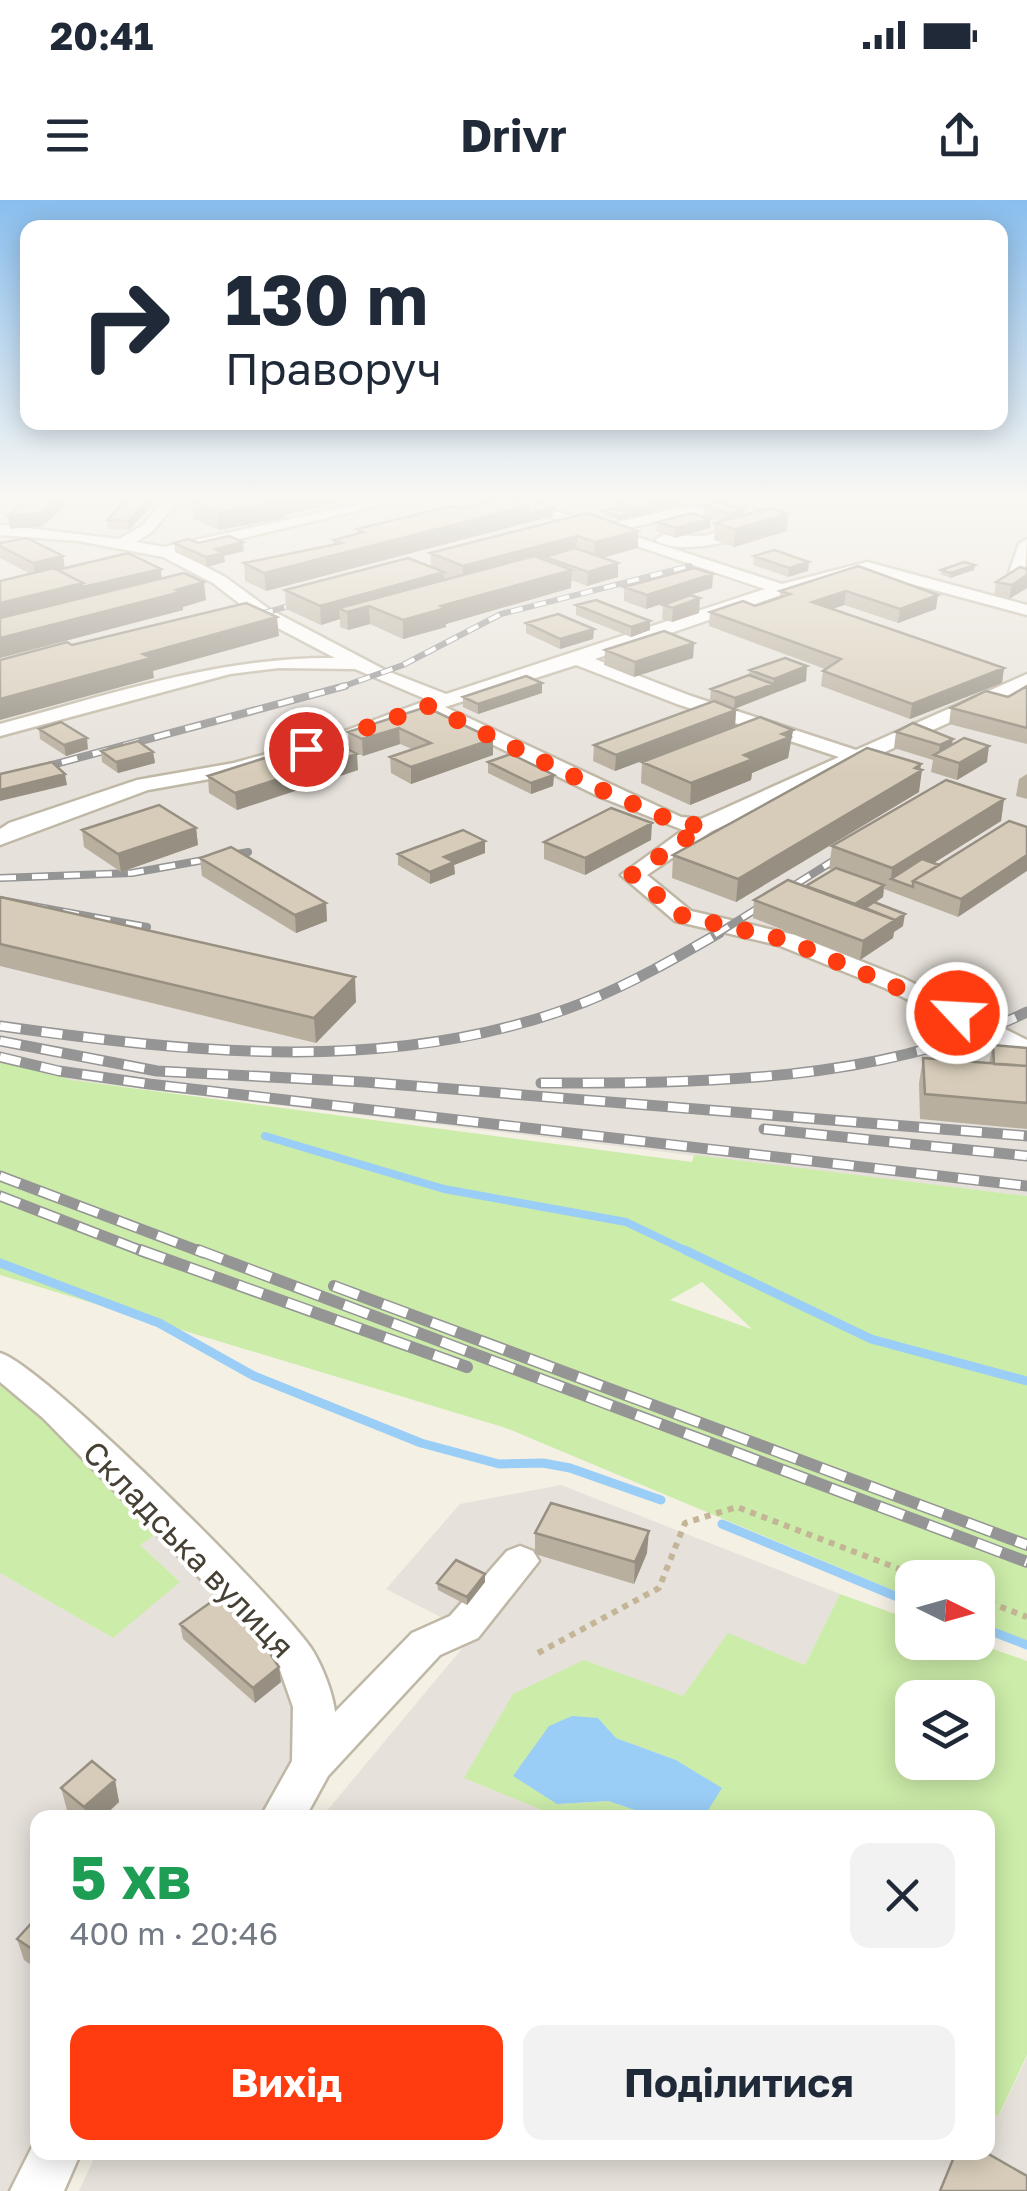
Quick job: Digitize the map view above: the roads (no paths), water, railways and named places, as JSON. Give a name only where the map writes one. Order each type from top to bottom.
[{"type":"street","points":[[239,590],[266,603],[263,613],[623,800],[677,823],[704,826]]},
{"type":"street","points":[[5,829],[144,784],[236,769],[341,739],[436,703],[778,590]]},
{"type":"street","points":[[952,590],[1027,610]]},
{"type":"street","points":[[577,659],[684,700],[858,757]]},
{"type":"street","points":[[0,730],[229,669],[279,663],[359,664]]},
{"type":"street","points":[[1027,680],[704,826],[632,875],[683,916],[786,940],[910,990],[999,1032],[1027,1052]]},
{"type":"street","name":"Складська вулиця","points":[[0,1364],[55,1409],[263,1617],[296,1660],[314,1707],[313,1762],[286,1810]]},
{"type":"street","points":[[313,1762],[426,1644],[464,1627],[520,1561]]},
{"type":"street","points":[[36,2191],[52,2160]]},
{"type":"water","points":[[572,1716],[598,1718],[616,1738],[676,1760],[722,1788],[708,1810],[635,1810],[608,1801],[557,1804],[513,1776],[549,1726]]},
{"type":"waterway","points":[[265,1136],[444,1189],[626,1222],[691,1253]]},
{"type":"waterway","points":[[685,1250],[871,1339],[1027,1381]]},
{"type":"waterway","points":[[0,1263],[159,1323],[254,1376],[421,1443],[499,1464],[543,1463],[570,1468],[661,1500]]},
{"type":"waterway","points":[[722,1524],[895,1596]]},
{"type":"waterway","points":[[995,1633],[1027,1645]]},
{"type":"railway","points":[[342,687],[403,665],[501,614],[596,590]]},
{"type":"railway","points":[[238,620],[311,600]]},
{"type":"railway","points":[[0,779],[342,687]]},
{"type":"railway","points":[[336,689],[342,687]]},
{"type":"railway","points":[[715,935],[852,849]]},
{"type":"railway","points":[[0,878],[132,873],[248,852]]},
{"type":"railway","points":[[0,900],[147,927]]},
{"type":"railway","points":[[0,1026],[221,1050],[369,1049],[442,1041],[514,1025],[585,1002],[719,933]]},
{"type":"railway","points":[[541,1083],[726,1079],[851,1066],[912,1053],[1027,1012]]},
{"type":"railway","points":[[0,1041],[157,1071],[365,1082],[1027,1136]]},
{"type":"railway","points":[[0,1057],[59,1071],[149,1084],[1027,1186]]},
{"type":"railway","points":[[764,1129],[1027,1156]]},
{"type":"railway","points":[[0,1176],[204,1253]]},
{"type":"railway","points":[[0,1196],[147,1253]]},
{"type":"railway","points":[[140,1250],[467,1367]]},
{"type":"railway","points":[[198,1250],[1027,1562]]},
{"type":"railway","points":[[334,1286],[1027,1545]]}]
